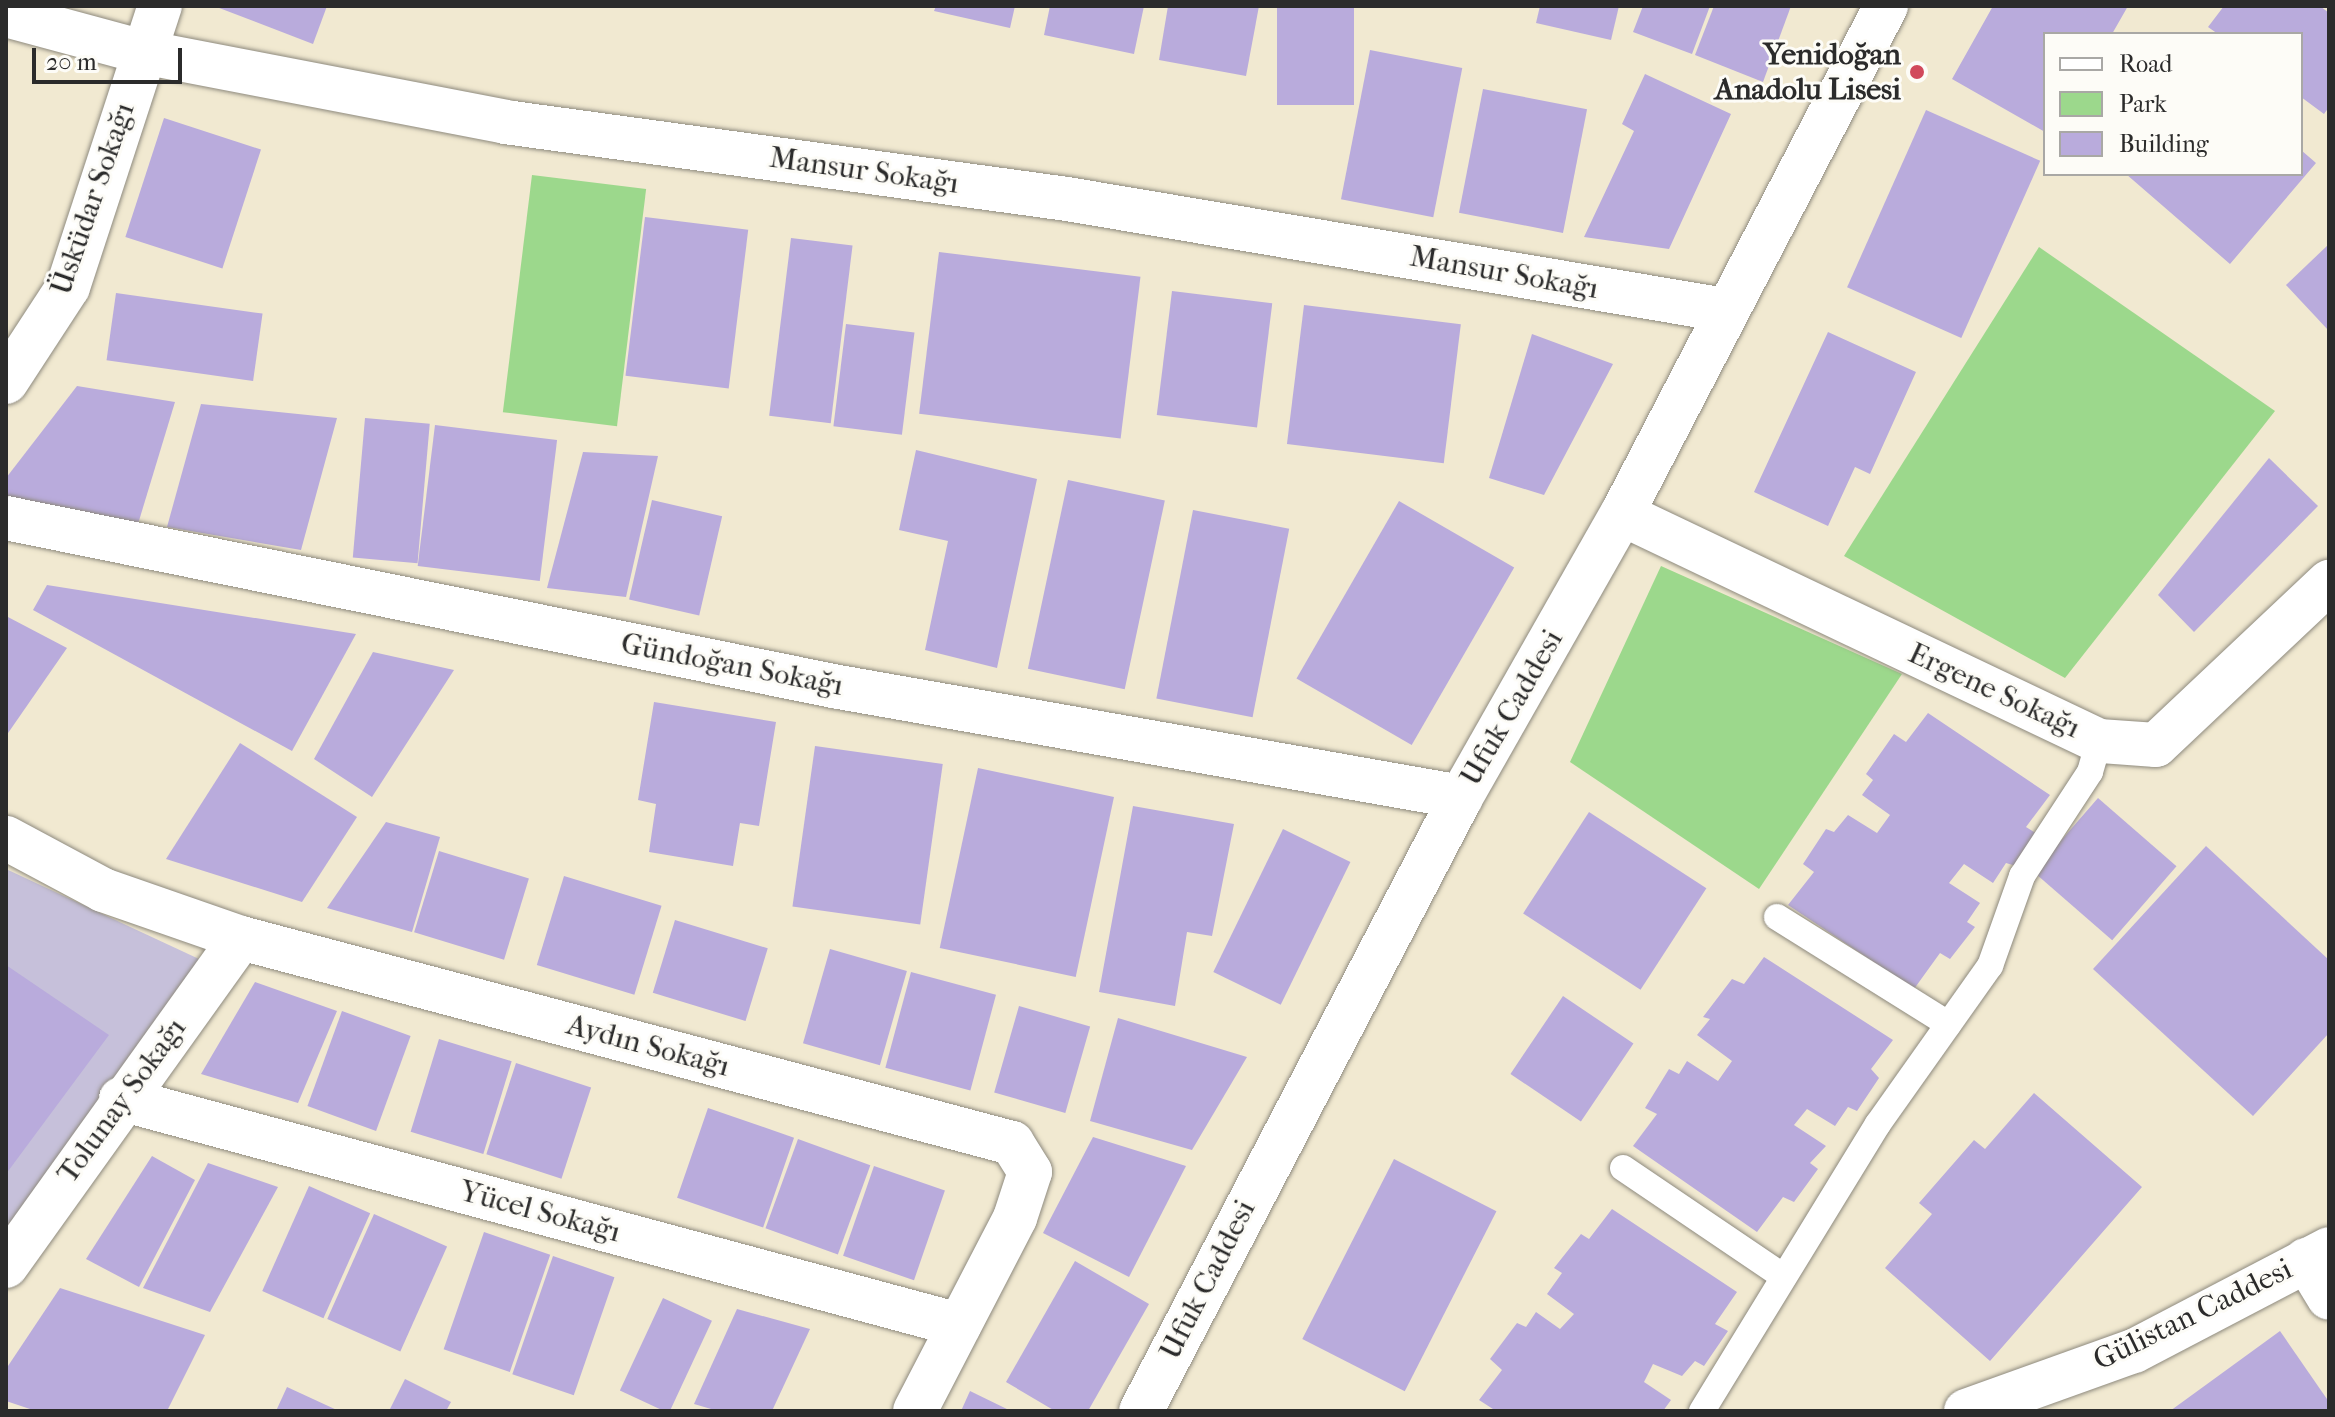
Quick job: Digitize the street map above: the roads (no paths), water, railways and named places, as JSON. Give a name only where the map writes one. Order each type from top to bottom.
[{"type":"street","name":"Üsküdar Sokağı","points":[[6,382],[68,287],[160,6]]},
{"type":"street","name":"Ufuk Caddesi","points":[[1141,1411],[1461,797],[1622,514],[1725,310],[1886,6]]},
{"type":"street","name":"Mansur Sokağı","points":[[6,15],[143,52],[505,122],[1067,199],[1725,310]]},
{"type":"street","name":"Ergene Sokağı","points":[[1622,514],[2099,741],[2156,745],[2329,582]]},
{"type":"street","name":"Gündoğan Sokağı","points":[[6,518],[833,686],[1461,797]]},
{"type":"street","name":"Aydın Sokağı","points":[[6,838],[103,890],[241,938],[1012,1143],[1030,1172],[1015,1218],[915,1411]]},
{"type":"street","name":"Tolunay Sokağı","points":[[6,1266],[121,1099],[241,938]]},
{"type":"street","name":"Yücel Sokağı","points":[[121,1099],[959,1325]]},
{"type":"street","points":[[2317,1254],[2329,1298]]},
{"type":"street","name":"Gülistan Caddesi","points":[[1966,1411],[2041,1399],[2317,1254]]},
{"type":"lane","points":[[1702,1411],[1878,1124],[1990,966],[2022,876],[2090,772],[2099,741]]},
{"type":"lane","points":[[1777,917],[1948,1024]]},
{"type":"lane","points":[[1623,1168],[1784,1277]]},
{"type":"place","name":"Yenidoğan Anadolu Lisesi","points":[[1917,72]]}]
